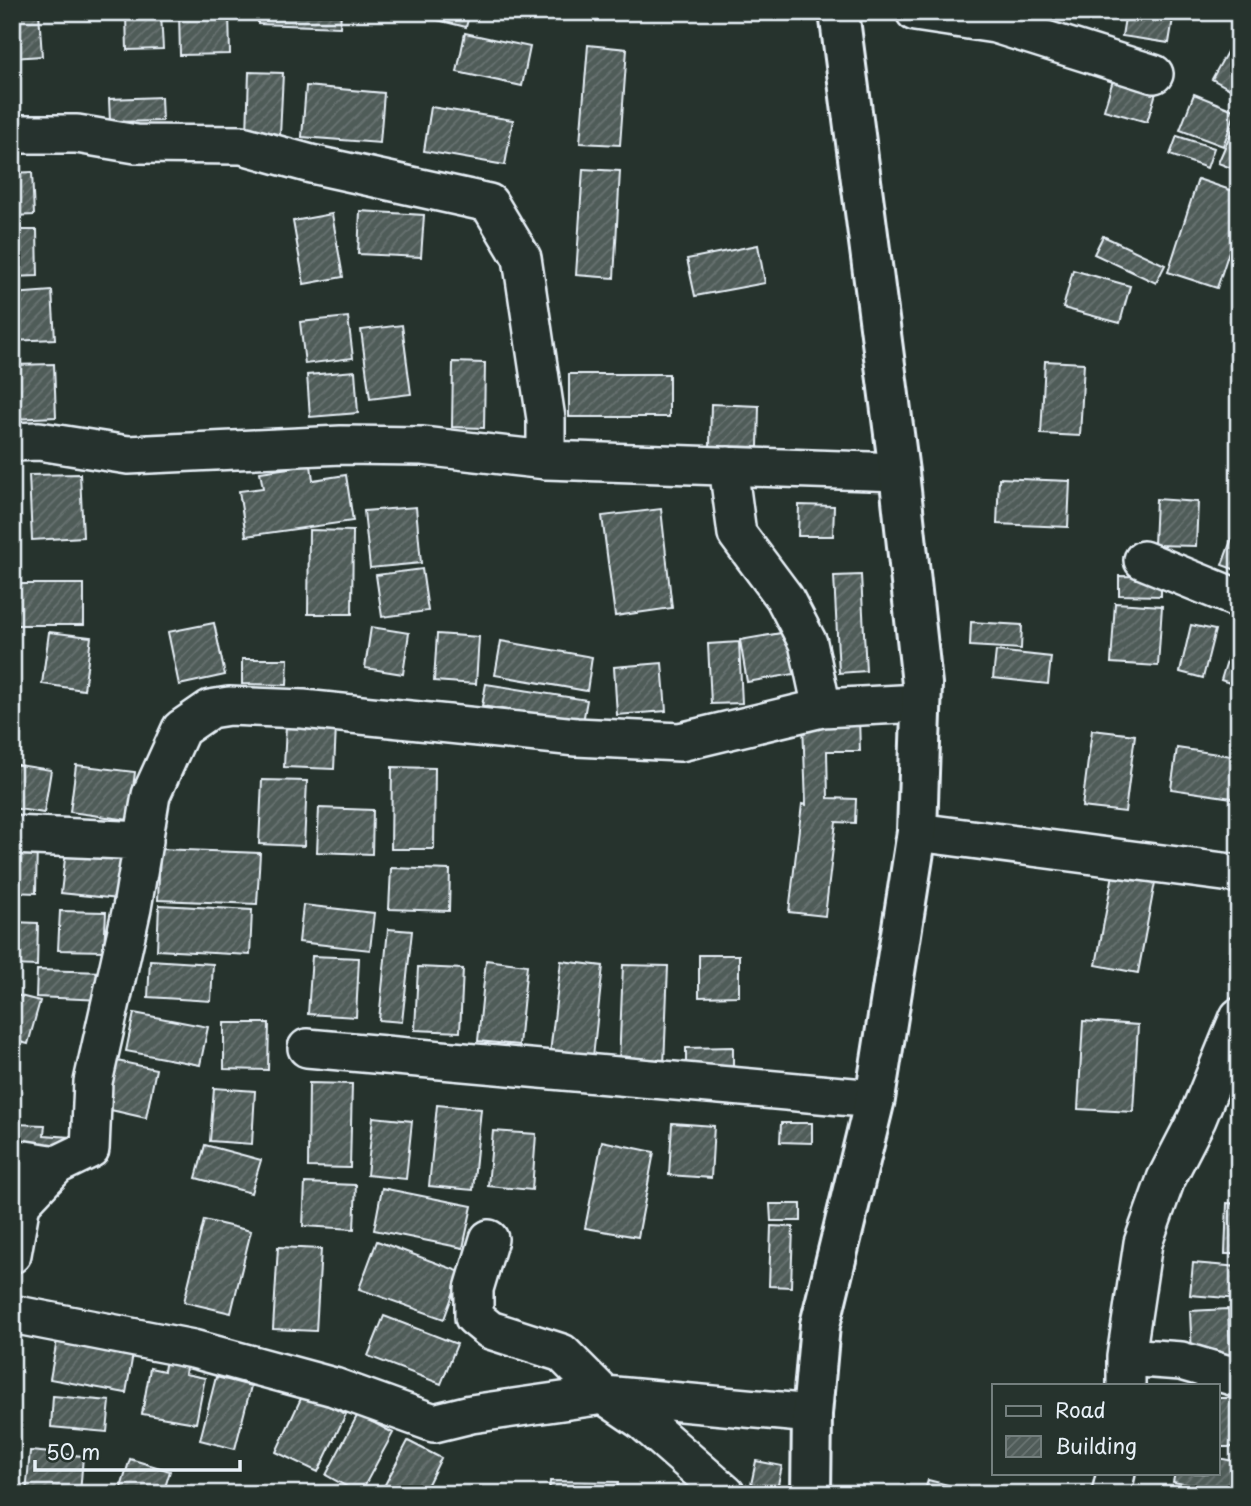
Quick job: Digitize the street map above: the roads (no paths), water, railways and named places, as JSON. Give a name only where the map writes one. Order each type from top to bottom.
[{"type":"main road","points":[[811,1494],[812,1414],[820,1325],[875,1100],[917,832],[922,684],[899,472],[839,12]]},
{"type":"street","points":[[915,12],[995,24],[1154,74]]},
{"type":"street","points":[[12,134],[77,134],[136,144],[243,145],[311,164],[489,202],[522,258],[545,419],[545,460]]},
{"type":"street","points":[[12,442],[39,442],[128,455],[341,445],[423,446],[545,460],[899,472]]},
{"type":"street","points":[[728,466],[737,534],[784,597],[808,643],[822,708]]},
{"type":"street","points":[[1143,560],[1239,599]]},
{"type":"street","points":[[12,1254],[21,1203],[57,1165],[90,1149],[93,1082],[132,908],[151,795],[181,729],[210,709],[229,706],[303,709],[576,737],[680,742],[822,708],[921,703]]},
{"type":"street","points":[[917,832],[1239,874]]},
{"type":"street","points":[[12,835],[144,841]]},
{"type":"street","points":[[1239,1017],[1230,1062],[1166,1179],[1143,1243],[1126,1371],[1181,1362],[1228,1375],[1239,1404]]},
{"type":"street","points":[[307,1048],[875,1100]]},
{"type":"street","points":[[12,1158],[57,1165]]},
{"type":"street","points":[[489,1239],[474,1289],[474,1317],[490,1330],[562,1353],[604,1395],[644,1422],[726,1494]]},
{"type":"street","points":[[12,1314],[193,1349],[334,1387],[433,1423],[471,1414],[604,1395],[812,1414]]},
{"type":"street","points":[[1111,1494],[1116,1474]]}]
